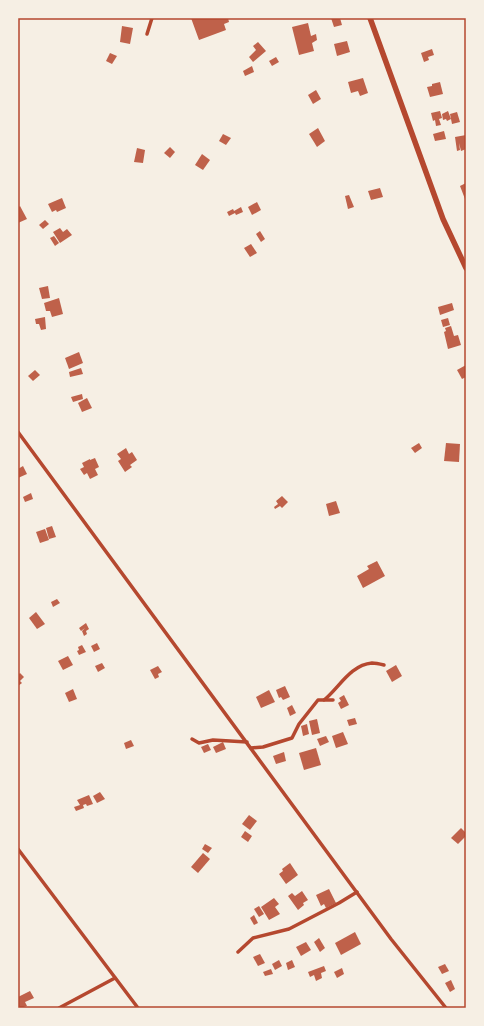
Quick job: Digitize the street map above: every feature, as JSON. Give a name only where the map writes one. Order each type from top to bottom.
[{"type":"main road","points":[[370,18],[443,219],[466,268]]},
{"type":"street","points":[[147,34],[152,18]]},
{"type":"street","points":[[18,432],[391,939],[446,1008]]},
{"type":"street","points":[[324,700],[332,694],[344,679],[360,666],[372,663],[384,665]]},
{"type":"street","points":[[251,748],[263,747],[292,738],[299,724],[318,700],[333,700]]},
{"type":"street","points":[[192,739],[198,743],[213,740],[247,742]]},
{"type":"street","points":[[18,849],[138,1008]]},
{"type":"street","points":[[238,952],[253,938],[289,929],[357,892]]},
{"type":"street","points":[[59,1008],[115,978]]},
{"type":"building","points":[[191,18],[228,18],[229,22],[224,24],[226,30],[199,40]]},
{"type":"building","points":[[331,18],[340,18],[342,25],[334,27]]},
{"type":"building","points":[[308,23],[311,36],[316,34],[317,40],[312,43],[314,51],[299,55],[292,27]]},
{"type":"building","points":[[122,26],[133,28],[130,44],[120,42]]},
{"type":"building","points":[[347,41],[350,52],[337,56],[334,44]]},
{"type":"building","points":[[258,42],[266,51],[253,62],[249,57],[256,50],[253,46]]},
{"type":"building","points":[[432,49],[434,55],[428,57],[429,60],[424,62],[421,53]]},
{"type":"building","points":[[110,53],[117,56],[112,64],[106,61]]},
{"type":"building","points":[[276,57],[279,62],[272,66],[269,61]]},
{"type":"building","points":[[252,66],[254,72],[245,76],[243,71]]},
{"type":"building","points":[[363,78],[368,93],[360,96],[358,91],[351,93],[348,82]]},
{"type":"building","points":[[440,82],[443,94],[430,97],[427,87]]},
{"type":"building","points":[[316,90],[321,99],[313,104],[308,95]]},
{"type":"building","points":[[440,111],[442,118],[439,119],[441,125],[436,126],[435,120],[433,121],[431,113]]},
{"type":"building","points":[[448,111],[451,119],[447,121],[446,119],[443,120],[442,114]]},
{"type":"building","points":[[457,112],[460,122],[452,124],[450,114]]},
{"type":"building","points":[[318,128],[325,141],[317,147],[309,134]]},
{"type":"building","points":[[444,131],[446,139],[435,141],[433,134]]},
{"type":"building","points":[[223,134],[231,138],[226,145],[219,141]]},
{"type":"building","points":[[466,135],[466,149],[461,151],[459,143],[460,150],[457,151],[455,137]]},
{"type":"building","points":[[170,147],[175,152],[170,158],[164,153]]},
{"type":"building","points":[[137,148],[145,150],[143,163],[134,162]]},
{"type":"building","points":[[202,154],[210,160],[203,170],[195,165]]},
{"type":"building","points":[[466,183],[466,199],[465,199],[460,186]]},
{"type":"building","points":[[380,188],[383,197],[371,200],[368,191]]},
{"type":"building","points":[[349,195],[354,207],[348,209],[345,196]]},
{"type":"building","points":[[62,198],[66,208],[57,212],[56,210],[52,212],[48,204]]},
{"type":"building","points":[[257,202],[261,210],[252,215],[248,207]]},
{"type":"building","points":[[20,206],[27,219],[18,223],[18,208]]},
{"type":"building","points":[[241,207],[243,212],[236,215],[235,213],[229,216],[227,212],[233,209],[234,211]]},
{"type":"building","points":[[45,220],[49,224],[43,229],[39,225]]},
{"type":"building","points":[[60,228],[63,232],[67,229],[72,235],[60,243],[53,232]]},
{"type":"building","points":[[260,231],[265,239],[261,242],[256,234]]},
{"type":"building","points":[[54,236],[59,243],[55,246],[50,238]]},
{"type":"building","points":[[251,244],[257,253],[250,257],[244,248]]},
{"type":"building","points":[[48,286],[50,298],[42,299],[39,288]]},
{"type":"building","points":[[59,298],[63,314],[52,317],[50,311],[46,311],[44,303]]},
{"type":"building","points":[[452,303],[454,310],[440,315],[438,307]]},
{"type":"building","points":[[45,317],[46,329],[41,330],[39,324],[36,324],[35,319]]},
{"type":"building","points":[[448,318],[450,325],[443,327],[441,320]]},
{"type":"building","points":[[451,326],[454,336],[458,335],[461,345],[448,349],[444,332],[446,331],[445,328]]},
{"type":"building","points":[[79,352],[83,363],[69,369],[65,358]]},
{"type":"building","points":[[466,365],[466,377],[462,379],[457,370]]},
{"type":"building","points":[[81,368],[83,374],[70,377],[69,372]]},
{"type":"building","points":[[35,370],[40,375],[33,381],[28,376]]},
{"type":"building","points":[[82,394],[83,399],[73,402],[71,397]]},
{"type":"building","points":[[87,398],[92,408],[82,412],[78,403]]},
{"type":"building","points":[[419,443],[422,448],[415,453],[411,448]]},
{"type":"building","points":[[446,443],[460,444],[459,462],[444,461]]},
{"type":"building","points":[[126,448],[129,454],[132,452],[137,460],[130,465],[132,467],[125,472],[118,461],[121,459],[117,454]]},
{"type":"building","points":[[95,458],[99,467],[95,469],[98,475],[90,479],[87,473],[84,475],[80,469],[84,467],[82,463]]},
{"type":"building","points":[[23,466],[27,474],[18,478],[18,469]]},
{"type":"building","points":[[31,493],[33,499],[25,502],[23,497]]},
{"type":"building","points":[[282,496],[288,502],[282,508],[280,506],[275,509],[274,507],[278,504],[276,501]]},
{"type":"building","points":[[336,501],[340,513],[329,516],[326,504]]},
{"type":"building","points":[[52,526],[56,537],[49,539],[46,528]]},
{"type":"building","points":[[45,529],[49,540],[40,543],[36,532]]},
{"type":"building","points":[[377,561],[385,576],[363,588],[357,576],[369,569],[367,566]]},
{"type":"building","points":[[57,599],[60,603],[53,607],[51,602]]},
{"type":"building","points":[[36,612],[45,624],[37,629],[29,618]]},
{"type":"building","points":[[86,623],[89,629],[86,631],[87,634],[84,636],[82,631],[85,628],[81,631],[79,628]]},
{"type":"building","points":[[97,643],[100,649],[94,652],[91,646]]},
{"type":"building","points":[[82,645],[86,652],[79,655],[77,651],[79,650],[78,647]]},
{"type":"building","points":[[68,656],[73,665],[63,670],[58,661]]},
{"type":"building","points":[[102,663],[105,668],[98,672],[95,666]]},
{"type":"building","points":[[396,665],[402,676],[392,682],[386,671]]},
{"type":"building","points":[[158,666],[162,672],[158,674],[159,677],[155,679],[150,670]]},
{"type":"building","points":[[20,673],[24,677],[20,681],[22,683],[18,686],[18,675]]},
{"type":"building","points":[[285,686],[290,697],[283,700],[281,697],[279,698],[276,690]]},
{"type":"building","points":[[73,689],[77,699],[69,702],[65,693]]},
{"type":"building","points":[[269,690],[275,702],[261,708],[256,697]]},
{"type":"building","points":[[344,695],[349,705],[341,709],[338,703],[341,701],[339,698]]},
{"type":"building","points":[[292,705],[296,713],[290,716],[287,708]]},
{"type":"building","points":[[355,718],[357,724],[349,726],[347,720]]},
{"type":"building","points":[[317,719],[320,733],[312,735],[309,721]]},
{"type":"building","points":[[307,724],[309,734],[303,736],[301,726]]},
{"type":"building","points":[[343,732],[348,744],[336,748],[332,736]]},
{"type":"building","points":[[326,736],[329,742],[320,746],[317,739]]},
{"type":"building","points":[[131,740],[134,746],[126,749],[124,743]]},
{"type":"building","points":[[223,742],[226,749],[216,753],[213,747]]},
{"type":"building","points":[[208,744],[211,750],[204,753],[201,747]]},
{"type":"building","points":[[316,748],[321,765],[304,770],[299,753]]},
{"type":"building","points":[[284,752],[286,761],[276,764],[273,756]]},
{"type":"building","points":[[100,792],[105,799],[97,803],[93,796]]},
{"type":"building","points":[[89,795],[93,804],[87,806],[86,804],[83,805],[84,808],[76,811],[74,807],[80,805],[77,800]]},
{"type":"building","points":[[249,815],[257,821],[250,830],[242,824]]},
{"type":"building","points":[[461,828],[466,833],[466,836],[458,844],[451,838]]},
{"type":"building","points":[[245,831],[252,836],[248,842],[241,837]]},
{"type":"building","points":[[205,844],[212,848],[208,853],[202,849]]},
{"type":"building","points":[[203,853],[210,859],[198,873],[191,867]]},
{"type":"building","points":[[290,863],[298,875],[286,884],[279,874],[283,871],[282,869]]},
{"type":"building","points":[[329,889],[336,903],[326,908],[324,904],[321,906],[316,895]]},
{"type":"building","points":[[302,891],[308,900],[303,903],[304,905],[298,910],[288,896],[292,893],[295,896]]},
{"type":"building","points":[[274,898],[279,904],[275,907],[280,914],[269,920],[261,907]]},
{"type":"building","points":[[259,906],[264,914],[259,917],[254,909]]},
{"type":"building","points":[[254,915],[258,923],[254,925],[250,918]]},
{"type":"building","points":[[355,932],[361,944],[341,955],[335,943]]},
{"type":"building","points":[[319,938],[325,948],[320,952],[314,942]]},
{"type":"building","points":[[306,942],[311,950],[301,956],[296,947]]},
{"type":"building","points":[[260,954],[265,963],[258,966],[253,957]]},
{"type":"building","points":[[279,960],[282,966],[275,970],[272,964]]},
{"type":"building","points":[[292,960],[295,967],[288,970],[286,963]]},
{"type":"building","points":[[445,964],[449,971],[442,974],[438,967]]},
{"type":"building","points":[[324,966],[326,971],[321,973],[322,978],[316,981],[314,975],[310,977],[308,972]]},
{"type":"building","points":[[342,968],[344,974],[337,978],[334,972]]},
{"type":"building","points":[[271,969],[273,974],[265,976],[263,972]]},
{"type":"building","points":[[451,980],[455,989],[450,992],[445,983]]},
{"type":"building","points":[[30,991],[34,998],[25,1002],[27,1006],[20,1008],[18,1004],[18,997]]}]
